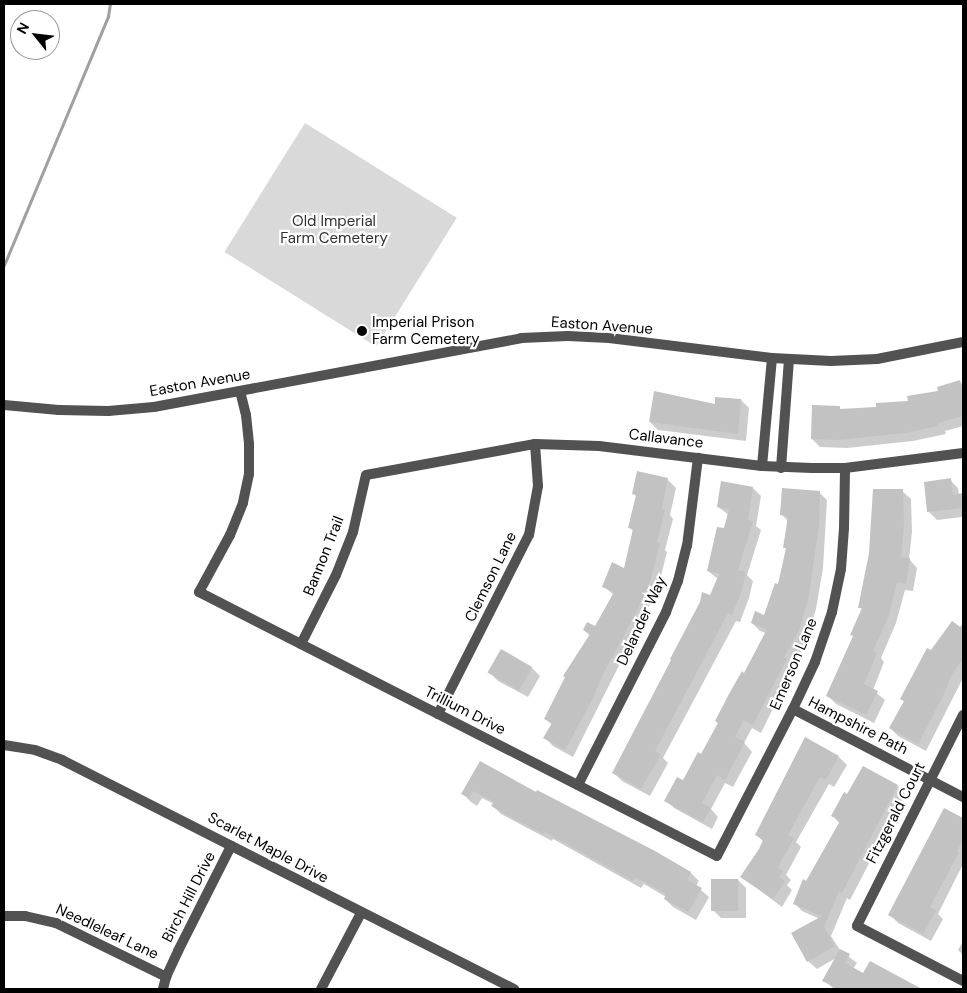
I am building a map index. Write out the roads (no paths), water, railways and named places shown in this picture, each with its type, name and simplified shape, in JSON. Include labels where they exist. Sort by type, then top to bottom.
[{"type":"street","name":"Easton Avenue","points":[[4,405],[58,410],[108,411],[154,407],[521,338],[568,336],[609,338],[790,360],[878,359],[963,342]]},
{"type":"street","points":[[762,466],[772,358]]},
{"type":"street","points":[[781,468],[790,360]]},
{"type":"street","name":"Trillium Drive","points":[[240,391],[247,425],[249,474],[243,503],[230,535],[199,592],[717,856]]},
{"type":"street","name":"Callavance","points":[[366,475],[535,444],[599,446],[781,468],[845,468],[963,452]]},
{"type":"street","name":"Clemson Lane","points":[[438,714],[529,535],[538,486],[535,444]]},
{"type":"street","name":"Delander Way","points":[[578,785],[666,612],[678,581],[687,546],[698,458]]},
{"type":"street","name":"Emerson Lane","points":[[717,856],[793,709],[815,662],[832,612],[841,569],[845,468]]},
{"type":"street","name":"Bannon Trail","points":[[301,644],[336,575],[353,532],[366,475]]},
{"type":"street","name":"Hampshire Path","points":[[793,709],[963,797]]},
{"type":"street","name":"Fitzgerald Court","points":[[963,714],[856,926],[963,981]]},
{"type":"street","name":"Scarlet Maple Drive","points":[[4,745],[35,750],[62,760],[514,989]]},
{"type":"street","name":"Birch Hill Drive","points":[[163,989],[166,977],[231,846]]},
{"type":"street","points":[[321,989],[361,913]]},
{"type":"street","name":"Needleleaf Lane","points":[[4,916],[25,916],[56,923],[166,977]]},
{"type":"waterway","points":[[4,265],[108,16],[110,4]]},
{"type":"place","name":"Imperial Prison Farm Cemetery","points":[[362,331]]},
{"type":"park label","name":"Old Imperial Farm Cemetery","points":[[334,230]]}]
